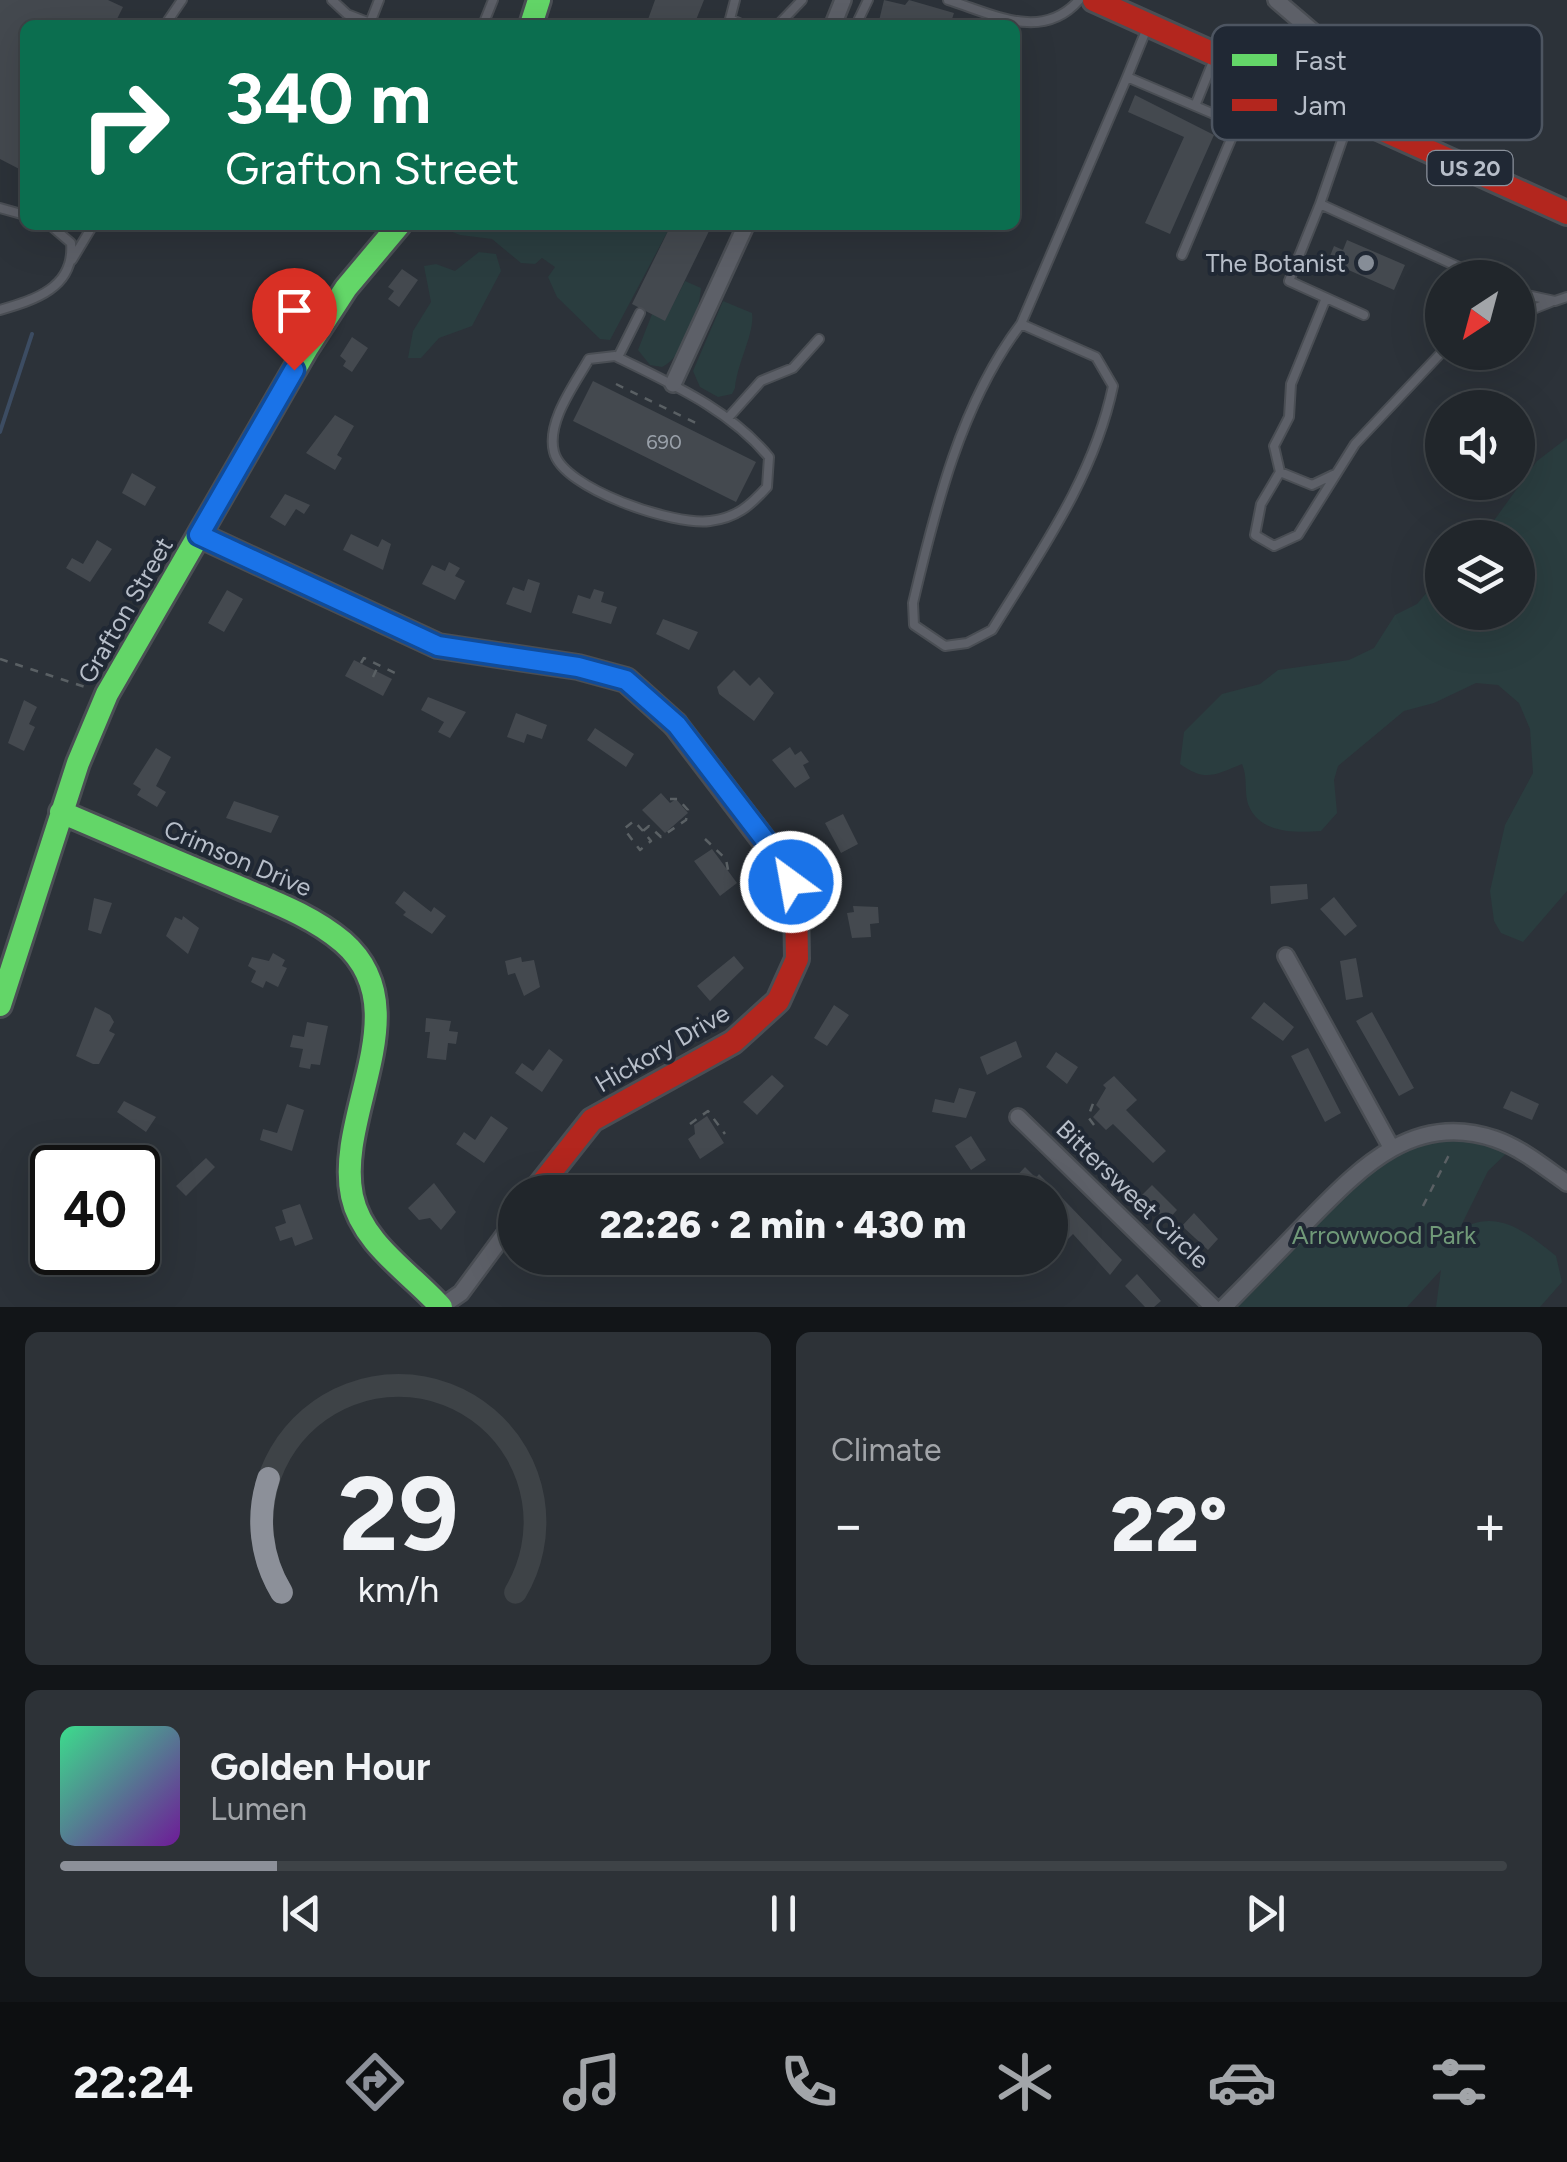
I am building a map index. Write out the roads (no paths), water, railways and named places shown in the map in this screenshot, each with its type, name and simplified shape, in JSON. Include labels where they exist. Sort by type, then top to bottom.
[{"type":"street","name":"US 20","points":[[1094,0],[1212,53]]},
{"type":"street","points":[[1276,0],[1306,25]]},
{"type":"street","name":"US 20","points":[[1405,140],[1567,212]]},
{"type":"street","name":"Grafton Street","points":[[0,1005],[62,812],[107,694],[334,306],[395,230]]},
{"type":"street","points":[[673,384],[744,230]]},
{"type":"street","name":"Hickory Drive","points":[[199,535],[438,646],[578,667],[626,680],[677,725],[784,867],[796,897],[800,929],[792,974],[778,1000],[734,1042],[592,1120],[548,1175]]},
{"type":"street","name":"Crimson Drive","points":[[62,812],[300,914],[329,931],[352,954],[368,983],[377,1030],[350,1146],[352,1196],[363,1224],[380,1249],[441,1307]]},
{"type":"street","points":[[1286,956],[1390,1146]]},
{"type":"street","name":"Bittersweet Circle","points":[[1018,1117],[1213,1307]]},
{"type":"street","points":[[1224,1307],[1355,1173],[1390,1146],[1438,1132],[1476,1134],[1513,1147],[1567,1183]]},
{"type":"street","points":[[441,1307],[461,1293],[498,1243]]},
{"type":"lane","points":[[166,0],[176,8]]},
{"type":"lane","points":[[168,20],[182,0]]},
{"type":"lane","points":[[332,0],[347,14],[362,20]]},
{"type":"lane","points":[[783,20],[802,0]]},
{"type":"lane","points":[[948,0],[1013,20]]},
{"type":"lane","points":[[1020,22],[1033,26],[1060,18],[1079,0]]},
{"type":"lane","points":[[1020,324],[1096,357],[1110,373],[1113,386],[1109,404],[1090,463],[992,630],[967,644],[944,646],[914,625],[913,604],[951,463],[1001,350],[1020,324],[1148,24]]},
{"type":"lane","points":[[1195,106],[1212,65]]},
{"type":"lane","points":[[1127,78],[1212,114]]},
{"type":"lane","points":[[1182,255],[1231,140]]},
{"type":"lane","points":[[1343,140],[1289,282],[1364,316]]},
{"type":"lane","points":[[1320,204],[1443,260]]},
{"type":"lane","points":[[56,230],[71,242],[72,255],[62,276]]},
{"type":"lane","points":[[0,310],[43,297],[62,276],[90,230]]},
{"type":"lane","points":[[1535,296],[1555,300]]},
{"type":"lane","points":[[1535,309],[1567,296]]},
{"type":"lane","points":[[1326,298],[1292,384],[1289,417],[1274,446],[1280,472],[1261,504],[1256,536],[1274,546],[1298,535],[1322,501],[1333,475],[1374,421],[1425,369]]},
{"type":"lane","points":[[618,357],[640,313]]},
{"type":"lane","points":[[728,418],[761,381],[793,368],[819,340]]},
{"type":"lane","points":[[618,357],[673,384],[744,428],[768,456],[768,487],[744,512],[707,522],[602,495],[562,469],[553,449],[557,422],[589,359],[618,357]]},
{"type":"lane","points":[[1280,472],[1312,485],[1333,475]]},
{"type":"waterway","points":[[0,432],[32,334]]},
{"type":"place","name":"The Botanist","points":[[1366,263]]},
{"type":"park label","name":"Arrowwood Park","points":[[1384,1235]]}]
